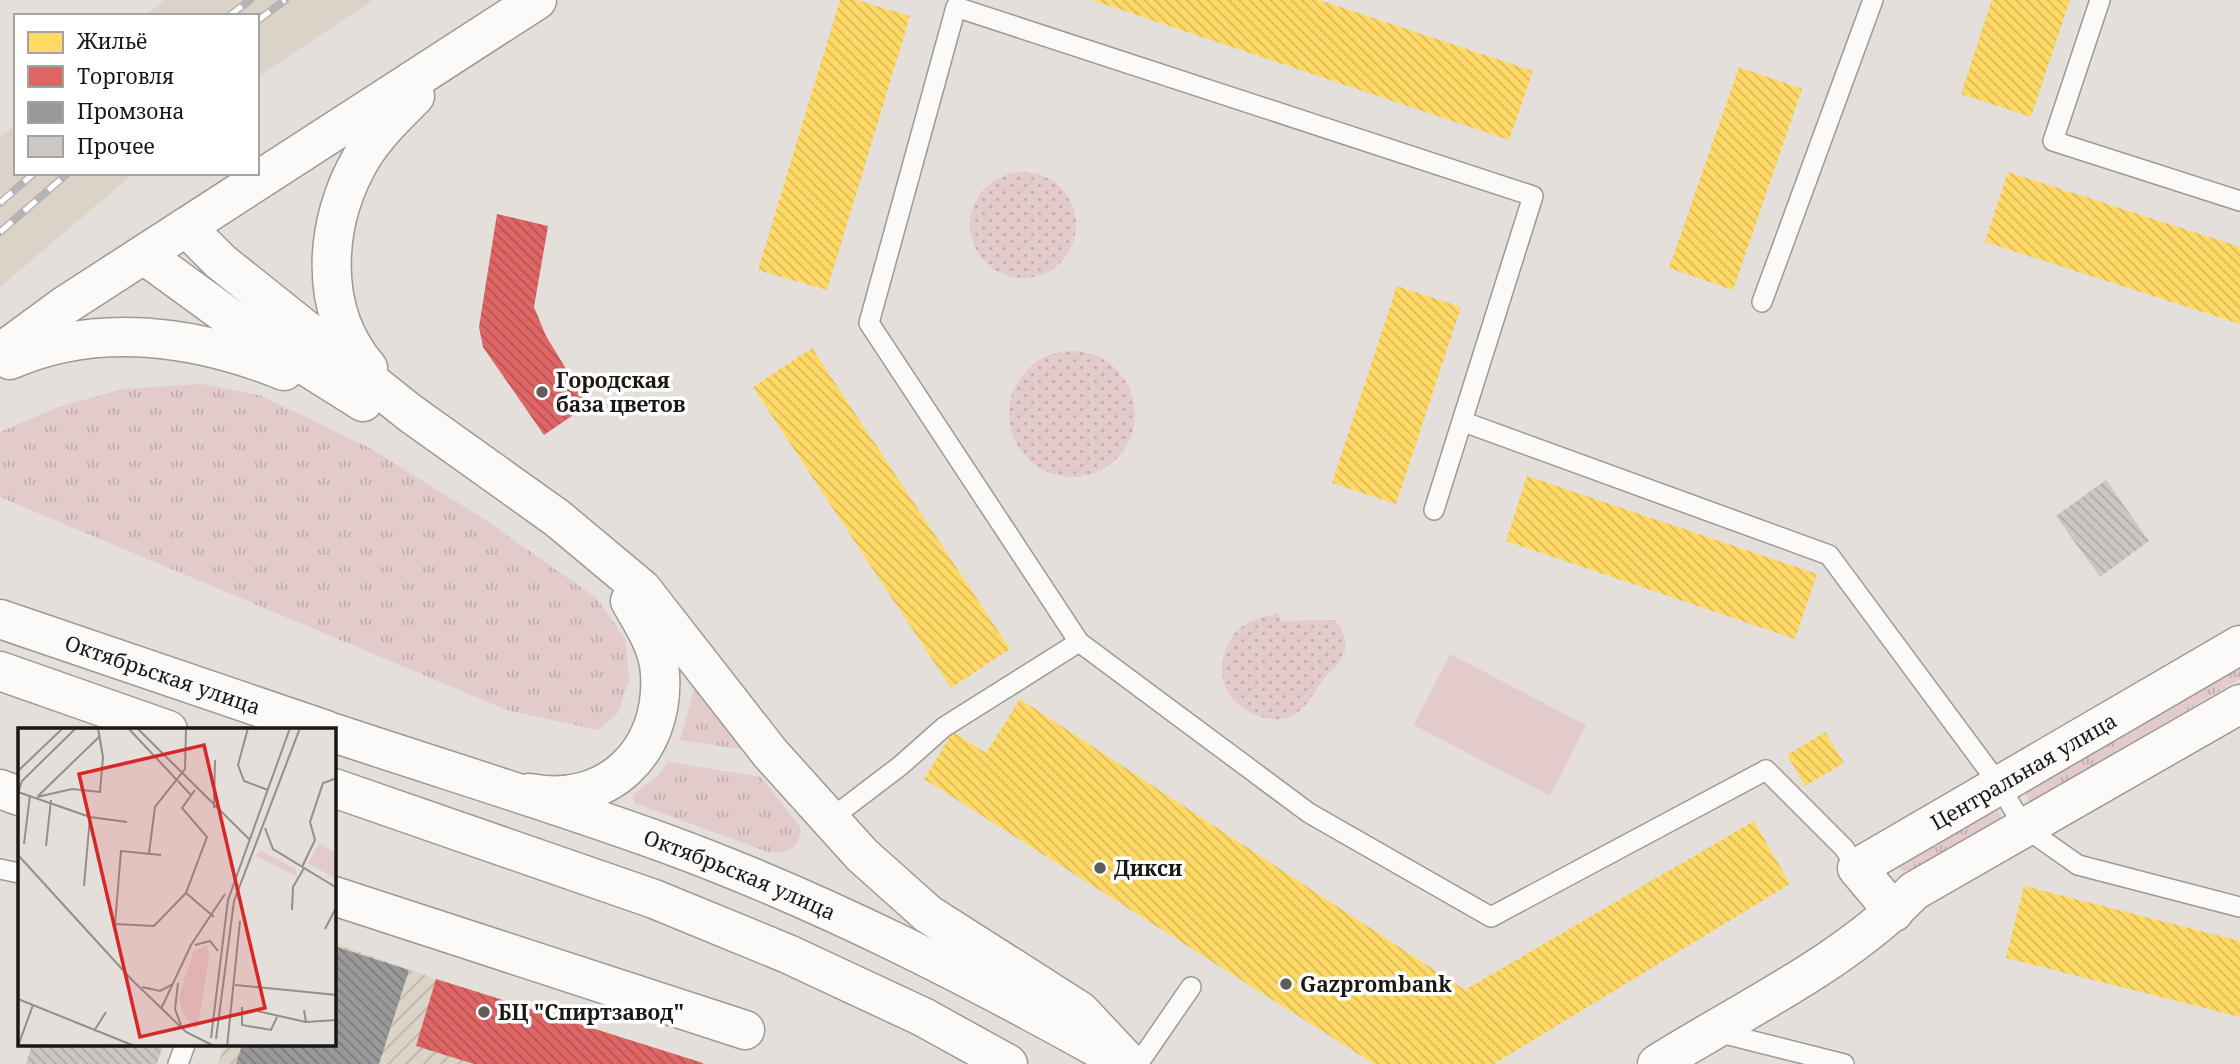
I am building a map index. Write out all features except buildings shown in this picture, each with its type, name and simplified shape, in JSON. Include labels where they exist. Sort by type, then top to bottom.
[{"type":"main road","points":[[0,353],[64,306],[537,0]]},
{"type":"main road","points":[[403,419],[342,330],[333,289],[331,246],[344,194],[363,156],[389,121],[471,41]]},
{"type":"main road","points":[[186,227],[221,262],[403,419],[552,533],[630,601],[652,639],[660,673],[658,719],[644,748],[616,777],[592,791],[567,797],[533,794],[480,782]]},
{"type":"main road","points":[[144,255],[236,322],[403,419],[557,518],[642,589],[770,752],[878,871],[928,914],[1080,1011],[1128,1064]]},
{"type":"main road","points":[[0,364],[52,345],[86,338],[159,337],[245,355],[403,419]]},
{"type":"main road","name":"Октябрьская улица","points":[[0,619],[320,728]]},
{"type":"main road","name":"Центральная улица","points":[[1857,868],[1998,783],[2240,645]]},
{"type":"main road","points":[[0,671],[162,728]]},
{"type":"main road","points":[[1657,1064],[1837,955],[1894,912],[1914,891],[2240,704]]},
{"type":"main road","name":"Октябрьская улица","points":[[336,734],[667,844],[803,901],[940,965],[1128,1064]]},
{"type":"main road","points":[[0,789],[18,796]]},
{"type":"main road","points":[[336,789],[654,898],[788,954],[910,1011],[1008,1064]]},
{"type":"main road","points":[[1857,868],[1894,912]]},
{"type":"main road","points":[[336,897],[745,1030]]},
{"type":"lane","points":[[2099,0],[2053,141],[2240,201]]},
{"type":"lane","points":[[1762,302],[1864,2]]},
{"type":"lane","points":[[1434,510],[1464,422],[1533,196],[956,7],[869,323],[1079,642],[1309,813],[1491,917],[1766,770],[1844,848],[1857,868]]},
{"type":"lane","points":[[1464,422],[1829,555],[1998,783],[2024,827],[2078,865],[2240,906]]},
{"type":"lane","points":[[829,820],[900,766],[944,727],[1079,642]]},
{"type":"lane","points":[[0,869],[18,873]]},
{"type":"lane","points":[[1138,1064],[1191,987]]},
{"type":"lane","points":[[1711,1031],[1844,1064]]},
{"type":"lane","points":[[178,1064],[185,1046]]},
{"type":"shaded area","points":[[164,0],[374,0],[259,76],[259,14],[147,14]]},
{"type":"shaded area","points":[[14,126],[14,175],[132,175],[0,287],[0,138]]},
{"type":"shaded area","points":[[336,944],[436,979],[704,1064],[218,1064],[224,1046],[336,1046]]},
{"type":"green space","points":[[1023,172],[1043,176],[1060,188],[1072,205],[1076,225],[1072,245],[1060,262],[1043,274],[1023,278],[1003,274],[986,262],[974,245],[970,225],[974,205],[986,188],[1003,176]]},
{"type":"green space","points":[[1072,351],[1096,356],[1117,369],[1130,390],[1135,414],[1130,438],[1117,459],[1096,472],[1072,477],[1048,472],[1027,459],[1014,438],[1009,414],[1014,390],[1027,369],[1048,356]]},
{"type":"green space","points":[[201,384],[259,395],[368,447],[484,519],[596,598],[626,640],[629,680],[618,713],[598,730],[507,710],[0,497],[0,432],[56,408],[122,389]]},
{"type":"green space","points":[[1278,613],[1281,621],[1335,620],[1343,633],[1346,646],[1338,664],[1303,707],[1290,717],[1272,719],[1254,714],[1237,703],[1226,689],[1222,673],[1224,654],[1237,631],[1251,622]]},
{"type":"green space","points":[[1450,654],[1586,725],[1550,796],[1414,725]]},
{"type":"green space","points":[[2240,660],[2240,679],[2030,802],[2021,784]]},
{"type":"green space","points":[[696,684],[746,750],[680,740]]},
{"type":"green space","points":[[668,762],[761,777],[800,827],[795,845],[787,851],[768,852],[634,803],[633,795],[659,775]]},
{"type":"green space","points":[[1992,799],[2002,818],[1913,871],[1904,871],[1898,866]]},
{"type":"railway","points":[[232,14],[250,0]]},
{"type":"railway","points":[[259,20],[285,0]]},
{"type":"railway","points":[[0,203],[32,175]]},
{"type":"railway","points":[[0,232],[66,175]]},
{"type":"place","name":"Городская база цветов","points":[[542,392]]},
{"type":"place","name":"Дикси","points":[[1100,868]]},
{"type":"place","name":"Gazprombank","points":[[1286,984]]},
{"type":"place","name":"БЦ \"Спиртзавод\"","points":[[484,1012]]}]
